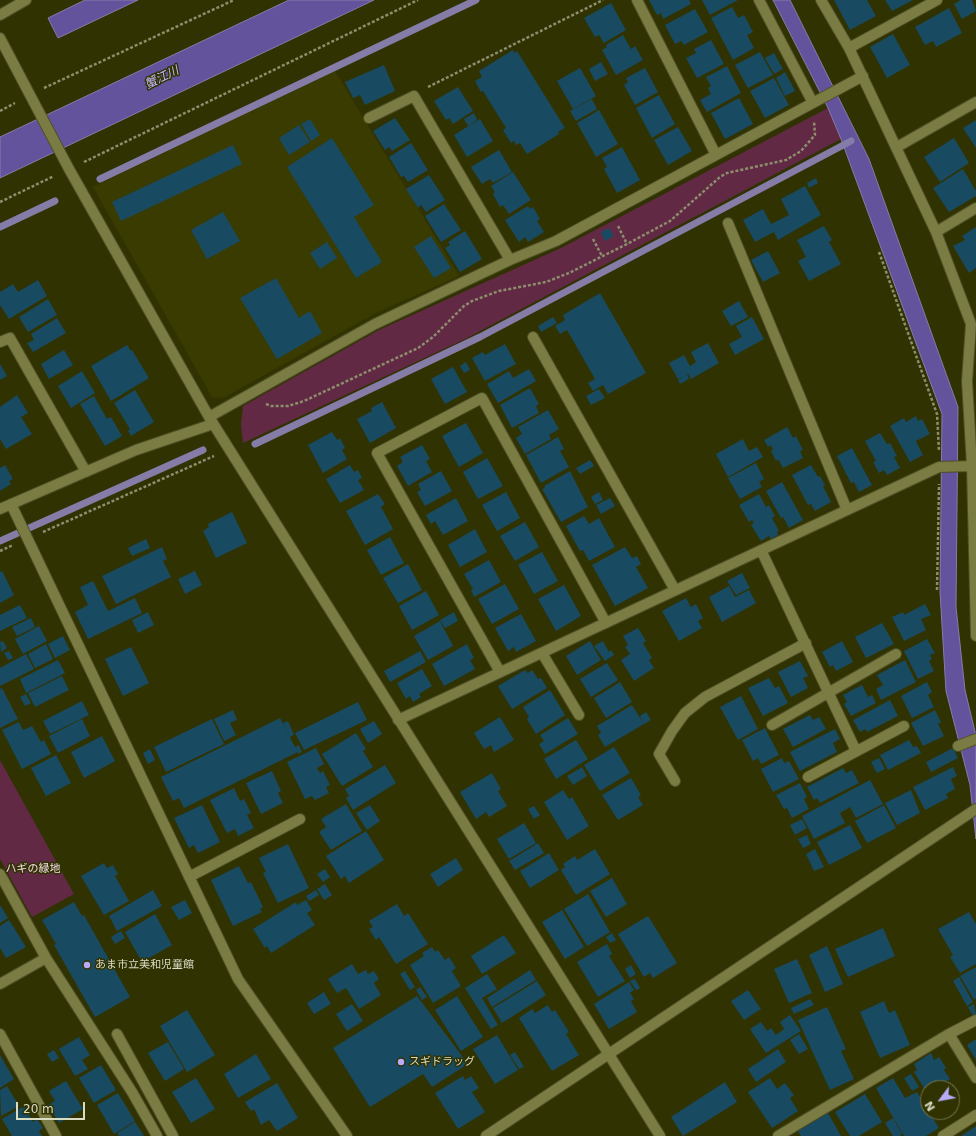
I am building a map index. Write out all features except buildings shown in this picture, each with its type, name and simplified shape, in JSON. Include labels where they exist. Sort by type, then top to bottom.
[{"type":"street","points":[[0,15],[26,0]]},
{"type":"street","points":[[637,0],[716,155]]},
{"type":"street","points":[[759,0],[814,103]]},
{"type":"street","points":[[821,0],[849,48],[897,147],[936,232],[974,322],[967,381],[967,466],[976,636]]},
{"type":"street","points":[[849,48],[937,0]]},
{"type":"street","points":[[1,43],[69,169],[211,420],[660,1136]]},
{"type":"street","points":[[0,509],[136,450],[211,420],[253,392],[375,324],[510,260],[556,241],[863,76]]},
{"type":"street","points":[[369,118],[414,96],[510,260]]},
{"type":"street","points":[[897,147],[976,102]]},
{"type":"street","points":[[936,232],[976,208]]},
{"type":"street","points":[[728,223],[847,510]]},
{"type":"street","points":[[533,336],[675,590]]},
{"type":"street","points":[[0,342],[10,338],[86,472]]},
{"type":"street","points":[[500,672],[378,453],[482,398],[606,623]]},
{"type":"street","points":[[398,720],[939,467],[967,466]]},
{"type":"street","points":[[11,504],[238,979],[347,1136]]},
{"type":"street","points":[[761,550],[856,751]]},
{"type":"street","points":[[675,781],[659,754],[672,731],[685,713],[705,696],[806,643]]},
{"type":"street","points":[[542,653],[579,715]]},
{"type":"street","points":[[772,725],[896,654]]},
{"type":"street","points":[[808,777],[904,726]]},
{"type":"street","points":[[958,746],[976,739]]},
{"type":"street","points":[[486,1136],[976,809]]},
{"type":"street","points":[[189,877],[300,819]]},
{"type":"street","points":[[0,874],[46,958],[132,1092],[157,1136]]},
{"type":"street","points":[[0,984],[46,958]]},
{"type":"street","points":[[778,1136],[949,1034],[976,1020]]},
{"type":"street","points":[[0,1034],[56,1136]]},
{"type":"street","points":[[117,1034],[173,1136]]},
{"type":"street","points":[[949,1034],[976,1078]]},
{"type":"street","points":[[943,1136],[976,1115]]},
{"type":"path","points":[[0,110],[29,95],[234,0]]},
{"type":"path","points":[[0,202],[418,0]]},
{"type":"path","points":[[414,96],[420,91],[603,0]]},
{"type":"path","points":[[253,392],[263,403],[271,406],[288,406],[304,401],[418,348],[433,337],[464,306],[472,301],[499,291],[546,282],[569,273],[640,237],[670,221],[710,184],[724,175],[786,160],[801,151],[815,135],[814,103]]},
{"type":"path","points":[[879,252],[937,414],[939,467],[937,590]]},
{"type":"path","points":[[0,551],[229,449]]},
{"type":"shaded area","points":[[335,71],[459,276],[374,314],[223,398],[212,397],[93,187]]},
{"type":"green space","points":[[828,108],[841,139],[465,339],[243,443],[241,424],[243,406],[379,330],[561,248]]},
{"type":"green space","name":"ハギの緑地","points":[[0,760],[74,894],[32,917],[0,859]]},
{"type":"water","points":[[85,0],[138,0],[58,38],[48,18]]},
{"type":"water","name":"蟹江川","points":[[289,0],[374,0],[0,178],[0,137]]},
{"type":"water","points":[[773,0],[790,0],[869,159],[958,407],[956,607],[965,690],[976,736],[976,839],[970,785],[946,691],[940,592],[942,414],[841,139],[828,108]]},
{"type":"waterway","points":[[100,179],[476,0]]},
{"type":"waterway","points":[[255,444],[480,337],[851,141]]},
{"type":"waterway","points":[[0,227],[55,201]]},
{"type":"waterway","points":[[0,541],[203,450]]},
{"type":"place","name":"あま市立美和児童館","points":[[87,965]]},
{"type":"place","name":"スギドラッグ","points":[[401,1062]]}]
